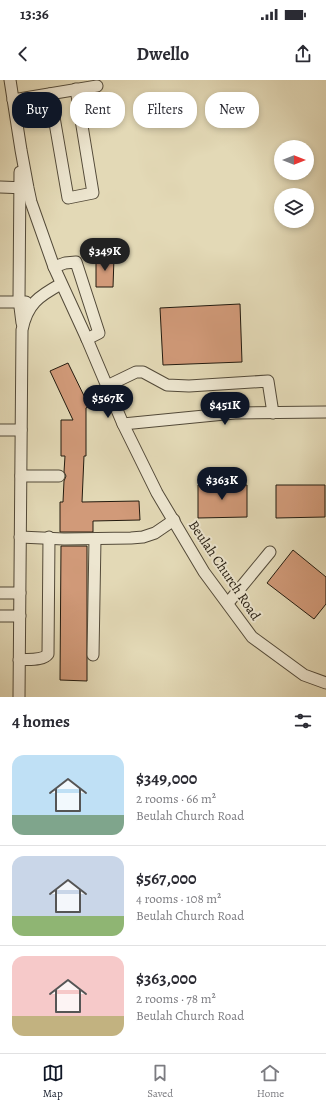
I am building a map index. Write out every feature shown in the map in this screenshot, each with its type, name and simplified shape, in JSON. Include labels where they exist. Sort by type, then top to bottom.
[{"type":"street","name":"Beulah Church Road","points":[[10,80],[12,93]]},
{"type":"street","points":[[60,92],[97,86]]},
{"type":"street","points":[[56,128],[68,198],[93,193],[76,89]]},
{"type":"street","name":"Beulah Church Road","points":[[17,128],[24,188],[32,202],[54,267],[87,339],[123,424],[157,493],[204,572],[252,637],[304,675],[325,681]]},
{"type":"street","points":[[0,187],[24,188],[20,302],[22,330],[19,697]]},
{"type":"street","points":[[54,267],[65,263],[76,262],[99,332],[87,339]]},
{"type":"street","points":[[22,330],[24,318],[35,302],[44,294],[62,284]]},
{"type":"street","points":[[0,302],[35,302]]},
{"type":"street","points":[[107,386],[136,372],[144,372],[167,385],[182,386],[268,381],[273,413]]},
{"type":"street","points":[[123,424],[235,413],[326,412]]},
{"type":"street","points":[[0,430],[21,430]]},
{"type":"street","points":[[20,476],[58,476]]},
{"type":"street","points":[[20,537],[95,539],[144,537],[155,533],[174,520]]},
{"type":"street","points":[[19,660],[43,658],[48,654],[50,537]]},
{"type":"street","points":[[93,656],[95,539]]},
{"type":"street","points":[[228,603],[270,552]]},
{"type":"street","points":[[0,593],[20,593]]},
{"type":"street","points":[[0,616],[20,616]]},
{"type":"building","points":[[96,258],[114,258],[113,287],[96,287]]},
{"type":"building","points":[[240,304],[242,362],[163,365],[160,308]]},
{"type":"building","points":[[68,363],[89,406],[86,408],[86,456],[84,456],[82,502],[139,501],[140,520],[93,521],[93,532],[60,532],[60,502],[63,502],[64,481],[66,476],[64,472],[65,456],[61,456],[61,420],[73,420],[50,371]]},
{"type":"building","points":[[198,485],[247,485],[247,517],[198,518]]},
{"type":"building","points":[[276,485],[325,485],[325,517],[276,518]]},
{"type":"building","points":[[61,546],[87,546],[87,681],[60,680]]},
{"type":"building","points":[[293,550],[326,577],[326,604],[314,619],[267,583]]}]
